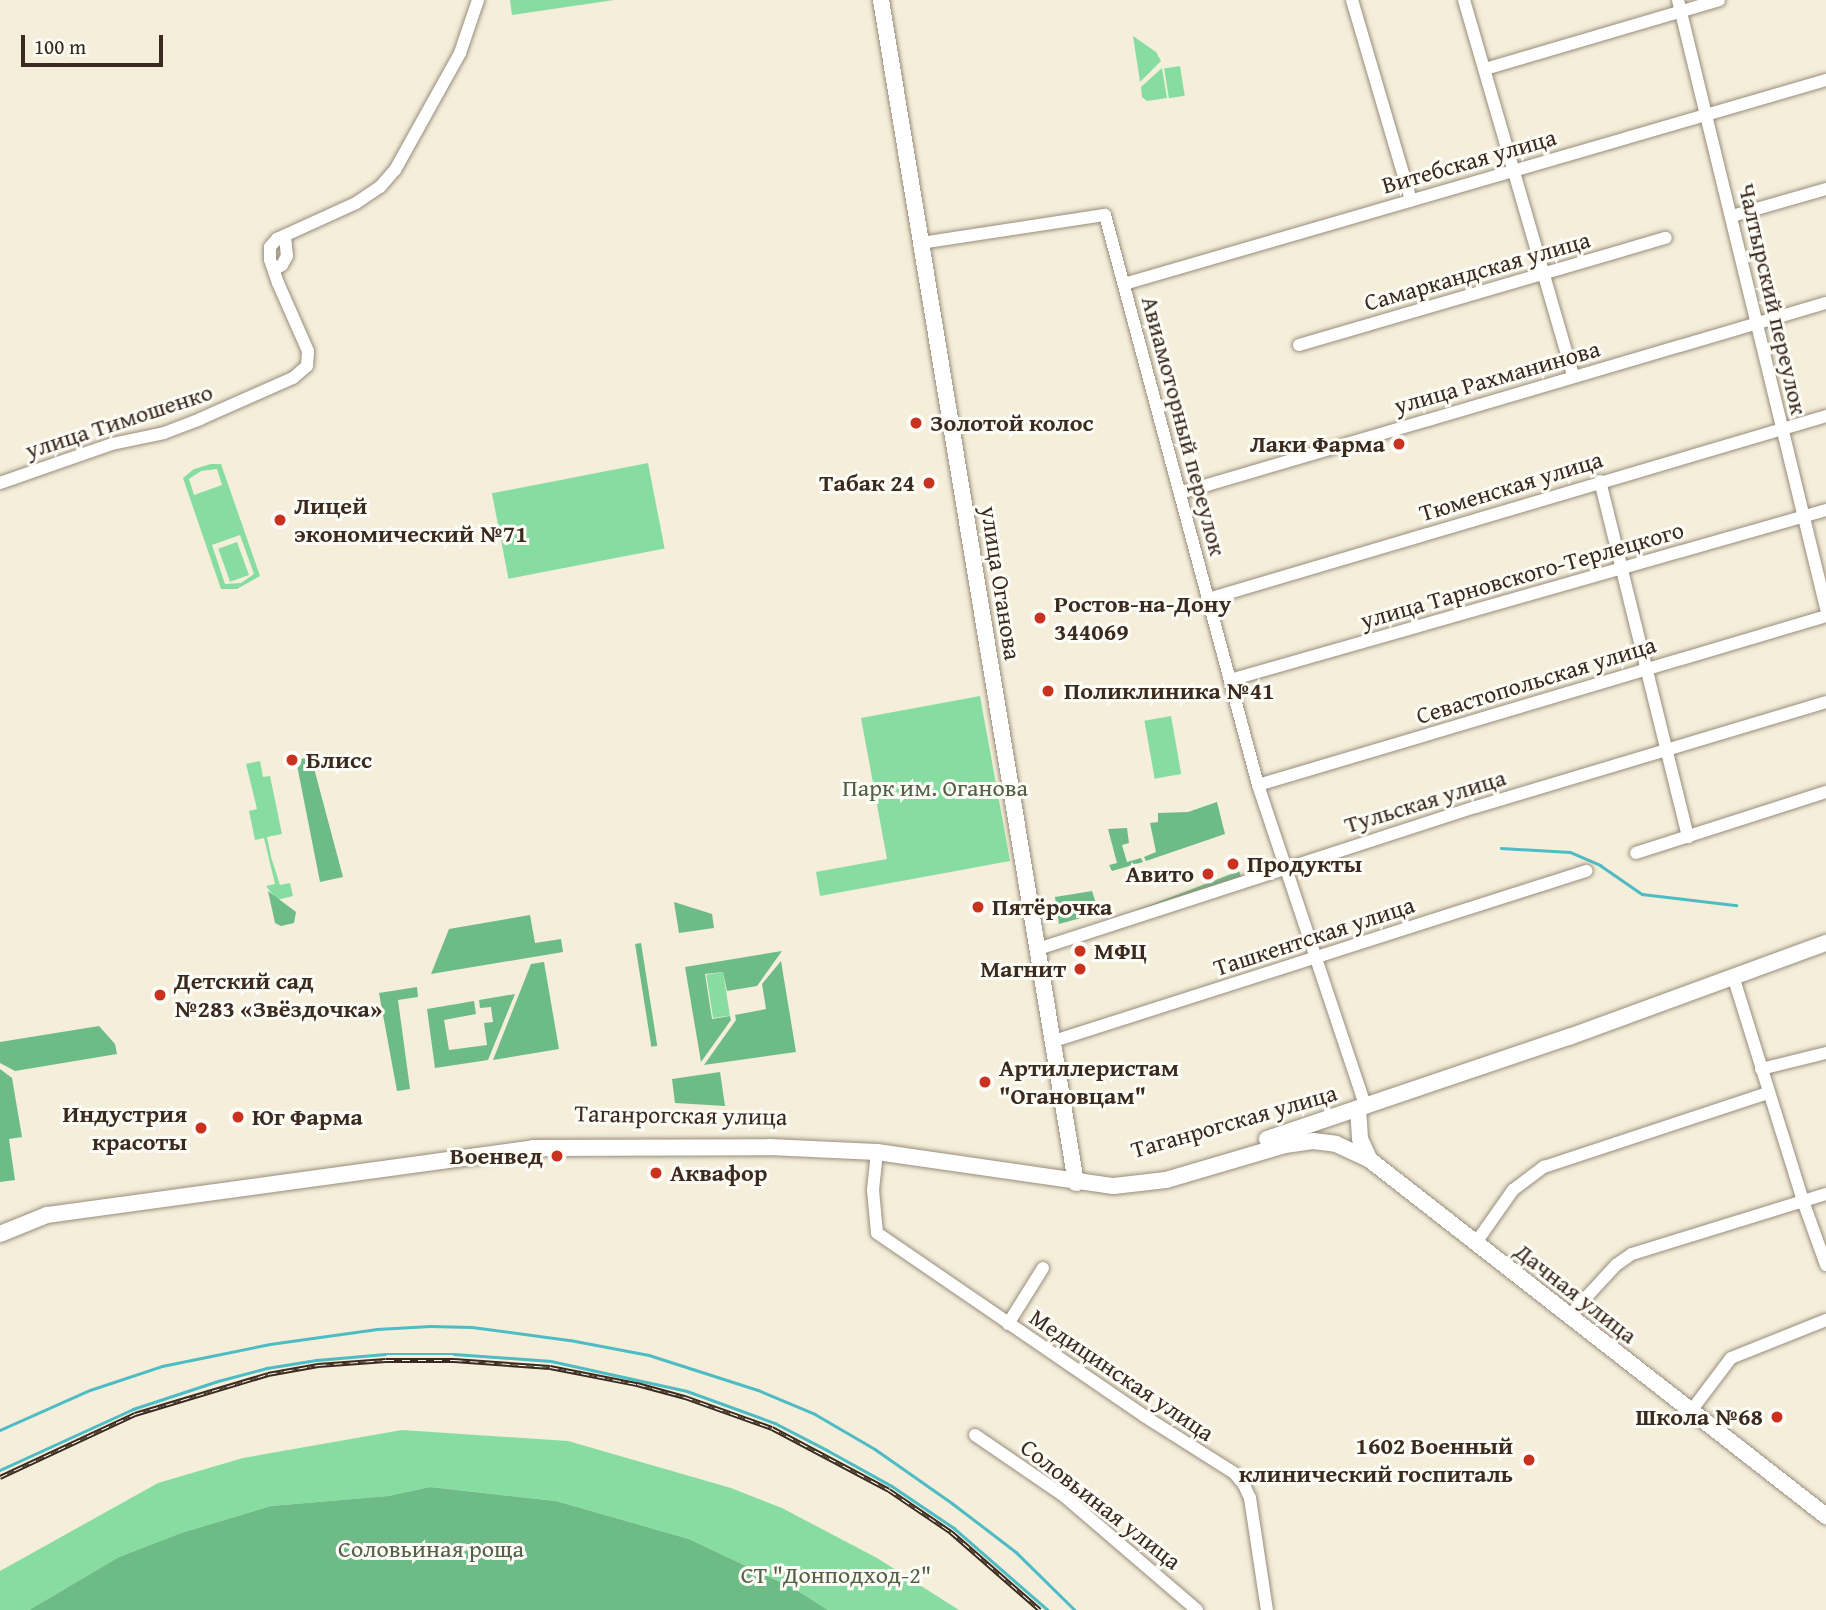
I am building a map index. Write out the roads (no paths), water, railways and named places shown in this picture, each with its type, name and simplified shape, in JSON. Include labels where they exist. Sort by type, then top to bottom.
[{"type":"main road","name":"улица Оганова","points":[[881,0],[1076,1178]]},
{"type":"main road","name":"Таганрогская улица","points":[[1076,1178],[1114,1177],[1164,1170],[1362,1108],[1569,1037],[1826,943]]},
{"type":"main road","name":"Таганрогская улица","points":[[1362,1108],[1360,1139],[1370,1160]]},
{"type":"main road","name":"Дачная улица","points":[[1285,1144],[1313,1141],[1336,1144],[1370,1160],[1826,1516]]},
{"type":"main road","name":"Таганрогская улица","points":[[0,1222],[45,1205],[407,1158],[558,1146],[877,1148],[1114,1186],[1166,1180],[1285,1144]]},
{"type":"main road","name":"Таганрогская улица","points":[[0,1234],[47,1215],[407,1158]]},
{"type":"street","name":"улица Тимошенко","points":[[0,483],[112,444],[164,433],[293,377],[307,366],[308,351],[274,270],[282,265],[287,256],[285,237],[356,203],[380,187],[396,170],[460,52],[478,0]]},
{"type":"street","points":[[1352,0],[1411,200]]},
{"type":"street","points":[[1464,0],[1573,376]]},
{"type":"street","points":[[1485,69],[1679,5],[1719,0]]},
{"type":"street","name":"Чалтырский переулок","points":[[1679,5],[1826,608]]},
{"type":"street","name":"Витебская улица","points":[[1124,284],[1826,80]]},
{"type":"street","points":[[1732,216],[1826,189]]},
{"type":"street","name":"Авиамоторный переулок","points":[[921,243],[1105,215],[1258,785],[1362,1108]]},
{"type":"street","name":"Самаркандская улица","points":[[1299,345],[1666,238]]},
{"type":"street","name":"улица Рахманинова","points":[[1180,493],[1826,303]]},
{"type":"street","name":"Тюменская улица","points":[[1208,599],[1826,416]]},
{"type":"street","points":[[1600,481],[1688,837]]},
{"type":"street","name":"улица Тарновского-Терлецкого","points":[[1230,680],[1826,510]]},
{"type":"street","name":"Севастопольская улица","points":[[1258,785],[1826,616]]},
{"type":"street","name":"Тульская улица","points":[[1038,949],[1284,867],[1826,702]]},
{"type":"street","points":[[1636,853],[1826,792]]},
{"type":"street","name":"Ташкентская улица","points":[[1054,1041],[1586,871]]},
{"type":"street","points":[[1733,976],[1768,1093],[1826,1265]]},
{"type":"street","points":[[1761,1069],[1826,1052]]},
{"type":"street","points":[[1475,1244],[1513,1190],[1544,1167],[1768,1093]]},
{"type":"street","name":"Медицинская улица","points":[[877,1148],[873,1190],[877,1233],[1008,1324],[1234,1473],[1250,1497],[1267,1610]]},
{"type":"street","points":[[1569,1316],[1616,1265],[1632,1254],[1826,1194]]},
{"type":"street","name":"Медицинская улица","points":[[1008,1324],[1044,1268]]},
{"type":"street","points":[[1691,1411],[1731,1358],[1826,1320]]},
{"type":"street","name":"Соловьиная улица","points":[[975,1435],[1065,1496],[1197,1610]]},
{"type":"waterway","points":[[1501,848],[1570,852],[1600,865],[1642,894],[1736,905]]},
{"type":"waterway","points":[[0,1430],[90,1390],[162,1366],[270,1344],[377,1329],[430,1326],[472,1327],[570,1340],[649,1355],[758,1390],[815,1414],[875,1449],[952,1503],[1016,1552],[1075,1610]]},
{"type":"waterway","points":[[0,1470],[133,1409],[267,1368],[385,1354],[454,1354],[551,1361],[687,1391],[775,1423],[892,1486],[954,1528],[1048,1610]]},
{"type":"railway","points":[[0,1477],[135,1414],[268,1374],[318,1365],[386,1360],[454,1360],[550,1367],[637,1384],[685,1397],[772,1428],[889,1490],[951,1532],[1040,1610]]},
{"type":"place","name":"Золотой колос","points":[[916,423]]},
{"type":"place","name":"Лаки Фарма","points":[[1399,444]]},
{"type":"place","name":"Табак 24","points":[[929,483]]},
{"type":"place","name":"Лицей экономический №71","points":[[280,520]]},
{"type":"place","name":"Ростов-на-Дону 344069","points":[[1040,618]]},
{"type":"place","name":"Поликлиника №41","points":[[1048,691]]},
{"type":"place","name":"Блисс","points":[[292,760]]},
{"type":"place","name":"Продукты","points":[[1233,864]]},
{"type":"place","name":"Авито","points":[[1208,874]]},
{"type":"place","name":"Пятёрочка","points":[[978,907]]},
{"type":"place","name":"МФЦ","points":[[1080,951]]},
{"type":"place","name":"Магнит","points":[[1080,969]]},
{"type":"place","name":"Детский сад №283 «Звёздочка»","points":[[160,995]]},
{"type":"place","name":"Артиллеристам \"Огановцам\"","points":[[985,1082]]},
{"type":"place","name":"Юг Фарма","points":[[238,1117]]},
{"type":"place","name":"Индустрия красоты","points":[[201,1128]]},
{"type":"place","name":"Военвед","points":[[557,1156]]},
{"type":"place","name":"Аквафор","points":[[656,1173]]},
{"type":"place","name":"Школа №68","points":[[1777,1417]]},
{"type":"place","name":"1602 Военный клинический госпиталь","points":[[1529,1460]]},
{"type":"park label","name":"Парк им. Оганова","points":[[935,788]]},
{"type":"park label","name":"Соловьиная роща","points":[[431,1549]]},
{"type":"park label","name":"СТ \"Донподход-2\"","points":[[836,1575]]}]
